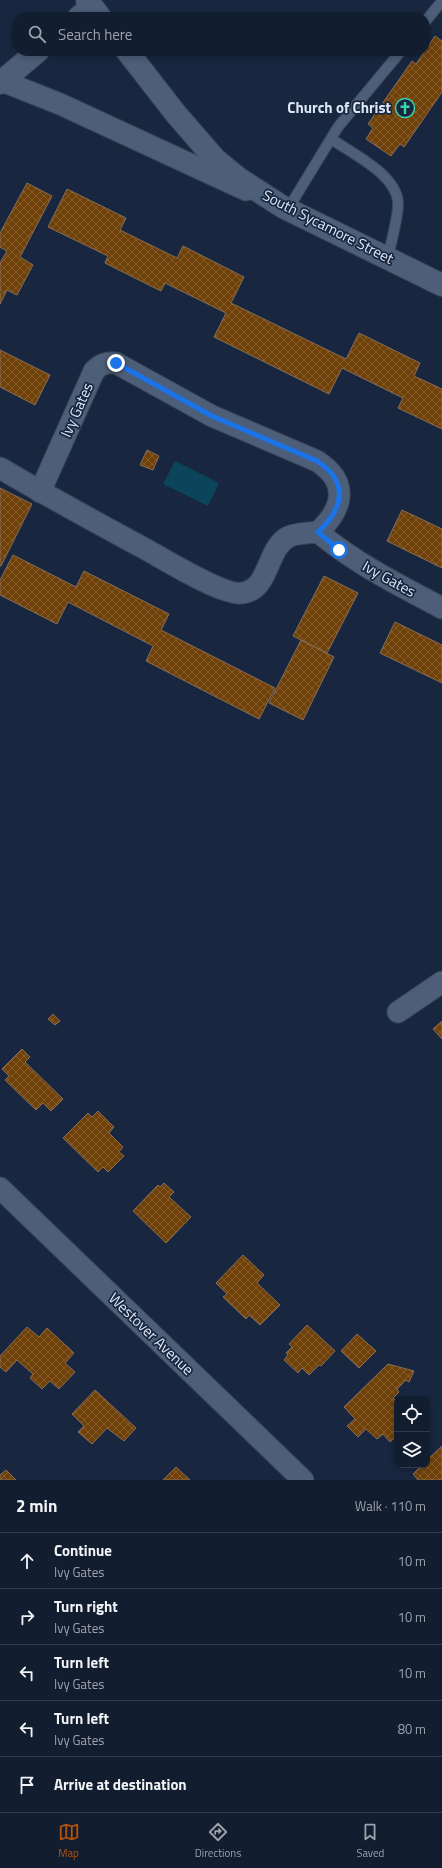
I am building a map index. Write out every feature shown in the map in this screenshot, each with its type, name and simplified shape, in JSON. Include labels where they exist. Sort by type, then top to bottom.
[{"type":"main road","points":[[1,82],[32,56]]},
{"type":"main road","name":"South Sycamore Street","points":[[130,56],[176,114],[215,159],[238,178],[286,208],[442,285]]},
{"type":"street","points":[[1,82],[60,104],[286,208]]},
{"type":"street","name":"Ivy Gates","points":[[40,492],[94,371],[101,364],[108,362],[116,363],[212,416],[317,461],[329,469],[336,480],[339,494],[337,508],[330,521],[318,532],[339,550],[368,568],[442,608]]},
{"type":"street","points":[[0,468],[40,492],[190,573],[230,592],[246,592],[259,584],[277,546],[289,536],[318,532]]},
{"type":"street","points":[[398,1012],[442,982]]},
{"type":"street","name":"Westover Avenue","points":[[0,1188],[304,1480]]},
{"type":"lane","points":[[430,16],[442,1]]},
{"type":"lane","points":[[286,208],[338,127],[397,56]]},
{"type":"lane","points":[[331,138],[383,175],[393,187],[398,203],[388,258]]},
{"type":"water","points":[[175,461],[219,483],[208,506],[163,484]]},
{"type":"building","name":"Church of Christ","points":[[435,36],[442,41],[442,92],[404,147],[400,144],[391,156],[366,139],[373,128],[368,124],[412,61],[416,64],[421,56],[430,56],[430,43]]},
{"type":"building","points":[[27,183],[52,196],[20,257],[33,265],[17,295],[7,290],[0,304],[0,263],[7,251],[0,247],[0,233]]},
{"type":"building","points":[[67,189],[126,218],[120,230],[177,258],[183,246],[244,277],[231,303],[346,359],[359,333],[420,363],[414,376],[442,389],[442,429],[398,408],[403,398],[342,368],[329,394],[214,337],[226,313],[165,283],[161,291],[105,263],[108,256],[48,227]]},
{"type":"building","points":[[0,350],[50,375],[35,405],[0,387]]},
{"type":"building","points":[[147,450],[159,456],[153,470],[140,465]]},
{"type":"building","points":[[0,488],[32,504],[1,566],[0,566]]},
{"type":"building","points":[[402,510],[442,529],[442,568],[387,541]]},
{"type":"building","points":[[13,555],[76,587],[84,571],[169,614],[161,630],[275,688],[259,719],[146,661],[153,646],[68,602],[57,624],[0,595],[0,580]]},
{"type":"building","points":[[324,576],[358,593],[327,653],[293,636]]},
{"type":"building","points":[[395,622],[442,645],[442,683],[380,653]]},
{"type":"building","points":[[301,640],[334,657],[303,720],[269,703]]},
{"type":"building","points":[[53,1014],[60,1021],[55,1025],[48,1019]]},
{"type":"building","points":[[442,1021],[442,1039],[433,1029]]},
{"type":"building","points":[[22,1049],[30,1057],[25,1062],[63,1099],[51,1111],[43,1103],[36,1110],[5,1080],[9,1076],[2,1069]]},
{"type":"building","points":[[98,1111],[114,1127],[109,1133],[123,1147],[119,1152],[124,1156],[108,1172],[103,1167],[98,1172],[63,1138],[88,1113],[92,1117]]},
{"type":"building","points":[[164,1183],[174,1192],[169,1197],[191,1217],[166,1243],[133,1211],[158,1185],[160,1187]]},
{"type":"building","points":[[243,1255],[264,1275],[257,1283],[280,1305],[260,1325],[249,1315],[246,1319],[223,1297],[227,1294],[216,1283]]},
{"type":"building","points":[[307,1325],[335,1351],[321,1366],[319,1365],[309,1375],[302,1368],[298,1373],[284,1360],[288,1355],[286,1353],[292,1347],[289,1344]]},
{"type":"building","points":[[27,1327],[39,1337],[47,1328],[74,1353],[65,1363],[75,1372],[59,1389],[50,1381],[42,1389],[30,1378],[33,1374],[17,1360],[6,1372],[0,1367],[0,1356]]},
{"type":"building","points":[[357,1334],[376,1351],[359,1368],[341,1351]]},
{"type":"building","points":[[388,1364],[414,1371],[409,1382],[406,1380],[397,1389],[399,1392],[393,1398],[394,1438],[390,1442],[383,1434],[377,1439],[366,1429],[358,1437],[347,1426],[355,1419],[344,1407]]},
{"type":"building","points":[[95,1390],[136,1428],[124,1441],[107,1428],[92,1444],[78,1432],[84,1426],[72,1414]]},
{"type":"building","points":[[442,1446],[442,1480],[418,1480],[413,1474],[419,1468],[430,1468],[430,1457]]},
{"type":"building","points":[[176,1467],[190,1480],[163,1480]]},
{"type":"building","points":[[6,1470],[16,1480],[0,1480],[0,1475]]},
{"type":"place","name":"Church of Christ","points":[[405,108]]},
{"type":"route","points":[[116,363],[212,416],[317,461],[329,469],[336,480],[339,494],[337,508],[330,521],[318,532],[339,550]]}]
